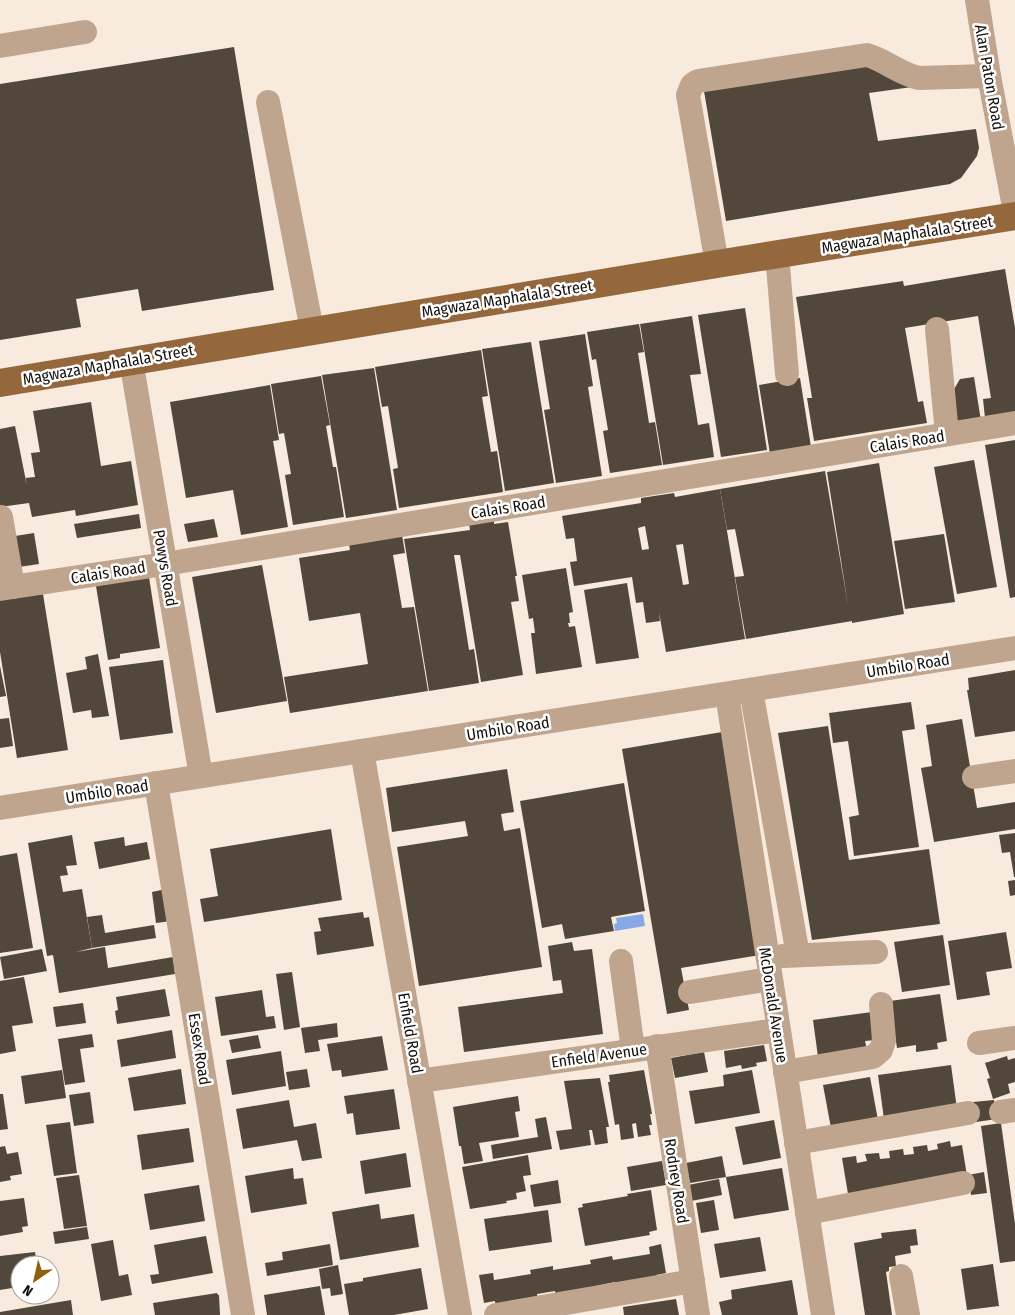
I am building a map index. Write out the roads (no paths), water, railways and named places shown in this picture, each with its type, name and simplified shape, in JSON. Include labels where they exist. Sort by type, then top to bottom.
[{"type":"main road","name":"Magwaza Maphalala Street","points":[[0,382],[1015,216]]},
{"type":"street","name":"Alan Paton Road","points":[[977,0],[989,76],[1015,212]]},
{"type":"street","points":[[0,46],[85,32]]},
{"type":"street","points":[[717,264],[688,95],[692,85],[698,81],[867,55],[919,78],[989,76]]},
{"type":"street","points":[[268,102],[312,330]]},
{"type":"street","points":[[777,254],[787,374]]},
{"type":"street","points":[[937,329],[947,434]]},
{"type":"street","name":"Powys Road","points":[[131,360],[201,776]]},
{"type":"street","name":"Calais Road","points":[[6,588],[165,564],[1015,423]]},
{"type":"street","points":[[1,517],[6,588]]},
{"type":"street","name":"Umbilo Road","points":[[0,808],[1015,648]]},
{"type":"street","points":[[751,690],[798,955]]},
{"type":"street","name":"McDonald Avenue","points":[[727,694],[823,1315]]},
{"type":"street","name":"Enfield Road","points":[[362,751],[460,1315]]},
{"type":"street","points":[[974,777],[1015,771]]},
{"type":"street","name":"Essex Road","points":[[156,783],[243,1315]]},
{"type":"street","points":[[767,956],[876,952]]},
{"type":"street","points":[[621,960],[634,1050]]},
{"type":"street","points":[[690,992],[770,979]]},
{"type":"street","points":[[785,1072],[873,1057],[881,1050],[884,1040],[880,1004]]},
{"type":"street","name":"Enfield Avenue","points":[[419,1082],[657,1046],[778,1030]]},
{"type":"street","points":[[979,1043],[1015,1038]]},
{"type":"street","name":"Rodney Road","points":[[657,1046],[698,1315]]},
{"type":"street","points":[[796,1143],[968,1113]]},
{"type":"street","points":[[807,1213],[963,1183]]},
{"type":"street","points":[[901,1276],[908,1315]]},
{"type":"street","points":[[496,1315],[693,1281]]},
{"type":"water","points":[[643,914],[645,926],[615,931],[614,924],[617,923],[616,918]]}]
